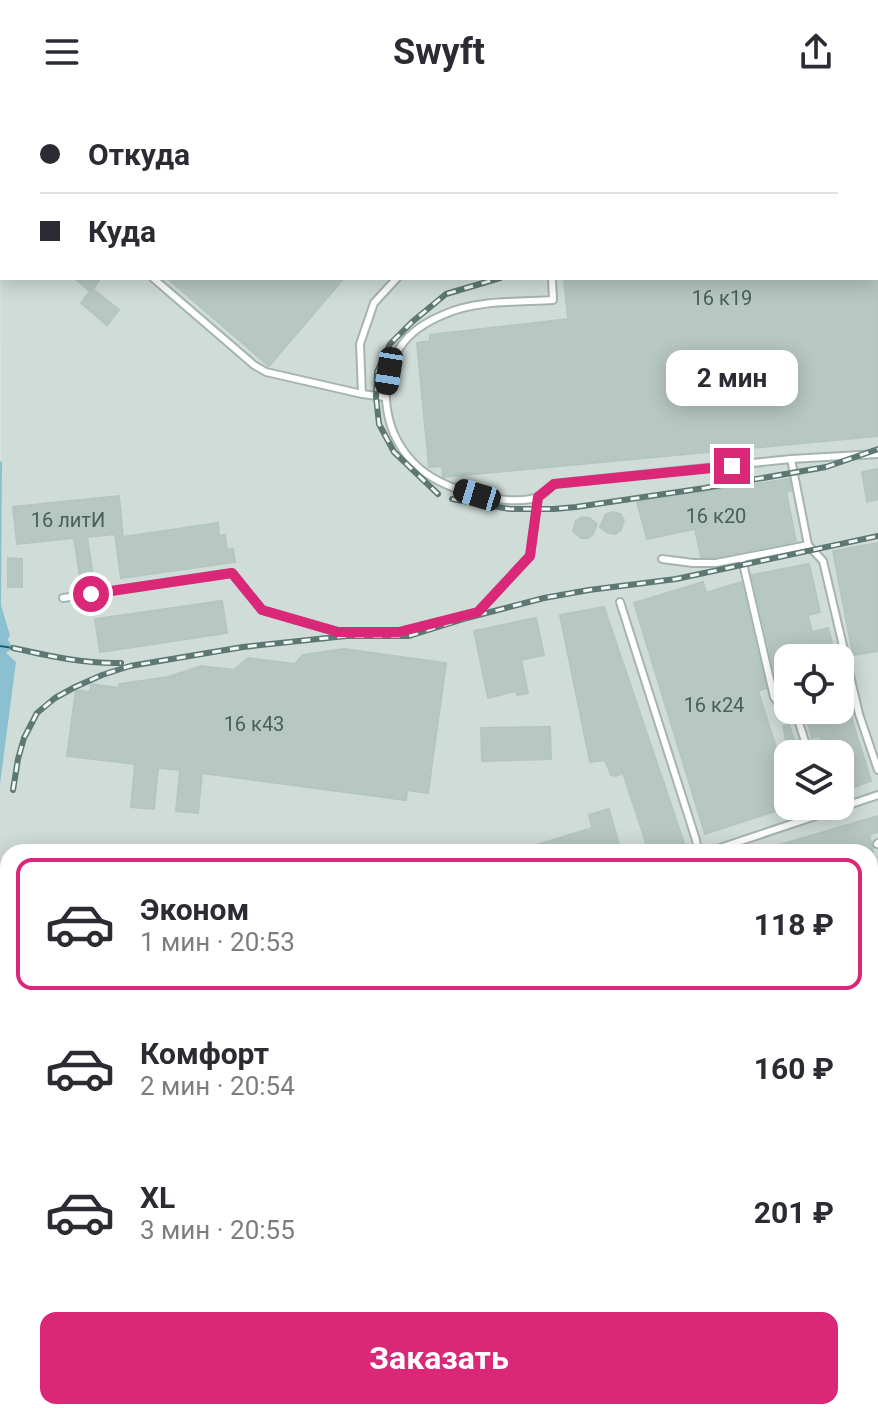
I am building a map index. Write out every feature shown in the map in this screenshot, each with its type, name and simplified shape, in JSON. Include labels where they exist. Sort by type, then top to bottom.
[{"type":"lane","points":[[155,280],[266,372],[385,397]]},
{"type":"lane","points":[[362,394],[360,344],[374,303],[395,280]]},
{"type":"lane","points":[[552,280],[553,300],[468,306],[420,326],[400,346],[389,371],[385,397],[388,421],[397,442],[418,467],[444,484],[505,501],[538,497],[554,484],[791,459],[878,454]]},
{"type":"lane","points":[[791,459],[808,545],[823,561],[842,644]]},
{"type":"lane","points":[[63,598],[232,573],[262,610],[338,632],[399,632],[478,612],[530,556],[538,497]]},
{"type":"lane","points":[[662,559],[716,563],[808,545]]},
{"type":"lane","points":[[742,559],[774,697]]},
{"type":"lane","points":[[620,602],[697,844]]},
{"type":"lane","points":[[854,694],[878,770]]},
{"type":"lane","points":[[854,802],[878,795]]},
{"type":"lane","points":[[730,844],[797,820]]},
{"type":"shaded area","points":[[0,280],[878,280],[878,844],[0,844],[6,653],[10,635],[1,605]]},
{"type":"water","points":[[0,461],[1,605],[10,635],[8,640],[13,648],[6,653],[16,662],[0,784]]},
{"type":"building","points":[[76,280],[100,280],[93,289],[119,310],[107,325],[81,303],[90,291]]},
{"type":"building","points":[[169,280],[342,280],[269,366]]},
{"type":"building","points":[[564,280],[878,280],[878,436],[443,477],[442,466],[429,467],[417,343],[430,341],[430,335],[568,319]]},
{"type":"building","points":[[878,469],[878,499],[867,502],[862,472]]},
{"type":"building","points":[[789,479],[791,491],[786,492],[796,541],[701,557],[695,529],[647,539],[637,502]]},
{"type":"building","points":[[119,496],[123,537],[218,523],[219,536],[225,535],[227,550],[233,549],[235,562],[121,578],[115,534],[87,537],[94,582],[81,584],[74,538],[17,544],[13,507]]},
{"type":"building","points":[[606,514],[620,514],[624,520],[621,530],[615,534],[600,527]]},
{"type":"building","points":[[582,517],[597,524],[588,538],[581,538],[573,531],[576,521]]},
{"type":"building","points":[[878,543],[878,651],[854,655],[833,551]]},
{"type":"building","points":[[8,558],[22,559],[22,587],[8,587]]},
{"type":"building","points":[[809,564],[820,612],[808,615],[812,632],[828,628],[832,644],[774,644],[774,669],[752,575]]},
{"type":"building","points":[[703,582],[706,593],[741,582],[766,688],[758,691],[774,741],[774,812],[705,834],[634,603]]},
{"type":"building","points":[[222,601],[227,633],[100,652],[95,619]]},
{"type":"building","points":[[604,607],[684,843],[646,844],[623,773],[611,775],[605,760],[590,762],[560,615]]},
{"type":"building","points":[[536,618],[544,655],[521,660],[528,693],[517,695],[516,691],[488,698],[474,631]]},
{"type":"building","points":[[344,649],[446,663],[428,793],[407,790],[406,800],[202,773],[198,813],[176,811],[180,770],[158,768],[154,809],[131,807],[135,764],[67,756],[76,690],[90,692],[91,684],[119,688],[119,684],[168,677],[201,666],[234,670],[248,658],[295,664],[303,655]]},
{"type":"building","points":[[808,724],[853,724],[871,781],[854,787],[854,740],[812,738]]},
{"type":"building","points":[[789,725],[794,740],[786,740],[783,726]]},
{"type":"building","points":[[550,727],[551,759],[482,761],[481,728]]},
{"type":"building","points":[[609,809],[619,844],[540,844],[592,828],[589,815]]},
{"type":"building","points":[[878,816],[878,832],[869,835],[871,844],[782,844]]},
{"type":"ferry route","points":[[0,646],[13,648]]},
{"type":"railway","points":[[438,494],[394,452],[379,424],[377,372],[390,344],[446,294],[493,280]]},
{"type":"railway","points":[[452,499],[510,509],[576,507],[826,467],[878,449]]},
{"type":"railway","points":[[13,790],[24,738],[37,713],[75,687],[130,666],[243,647],[346,636],[409,636],[544,598],[676,579],[878,536]]},
{"type":"railway","points":[[13,648],[80,661],[121,663]]},
{"type":"route","points":[[91,594],[232,573],[262,610],[338,632],[399,632],[478,612],[530,556],[538,497],[554,484],[732,466]]}]
